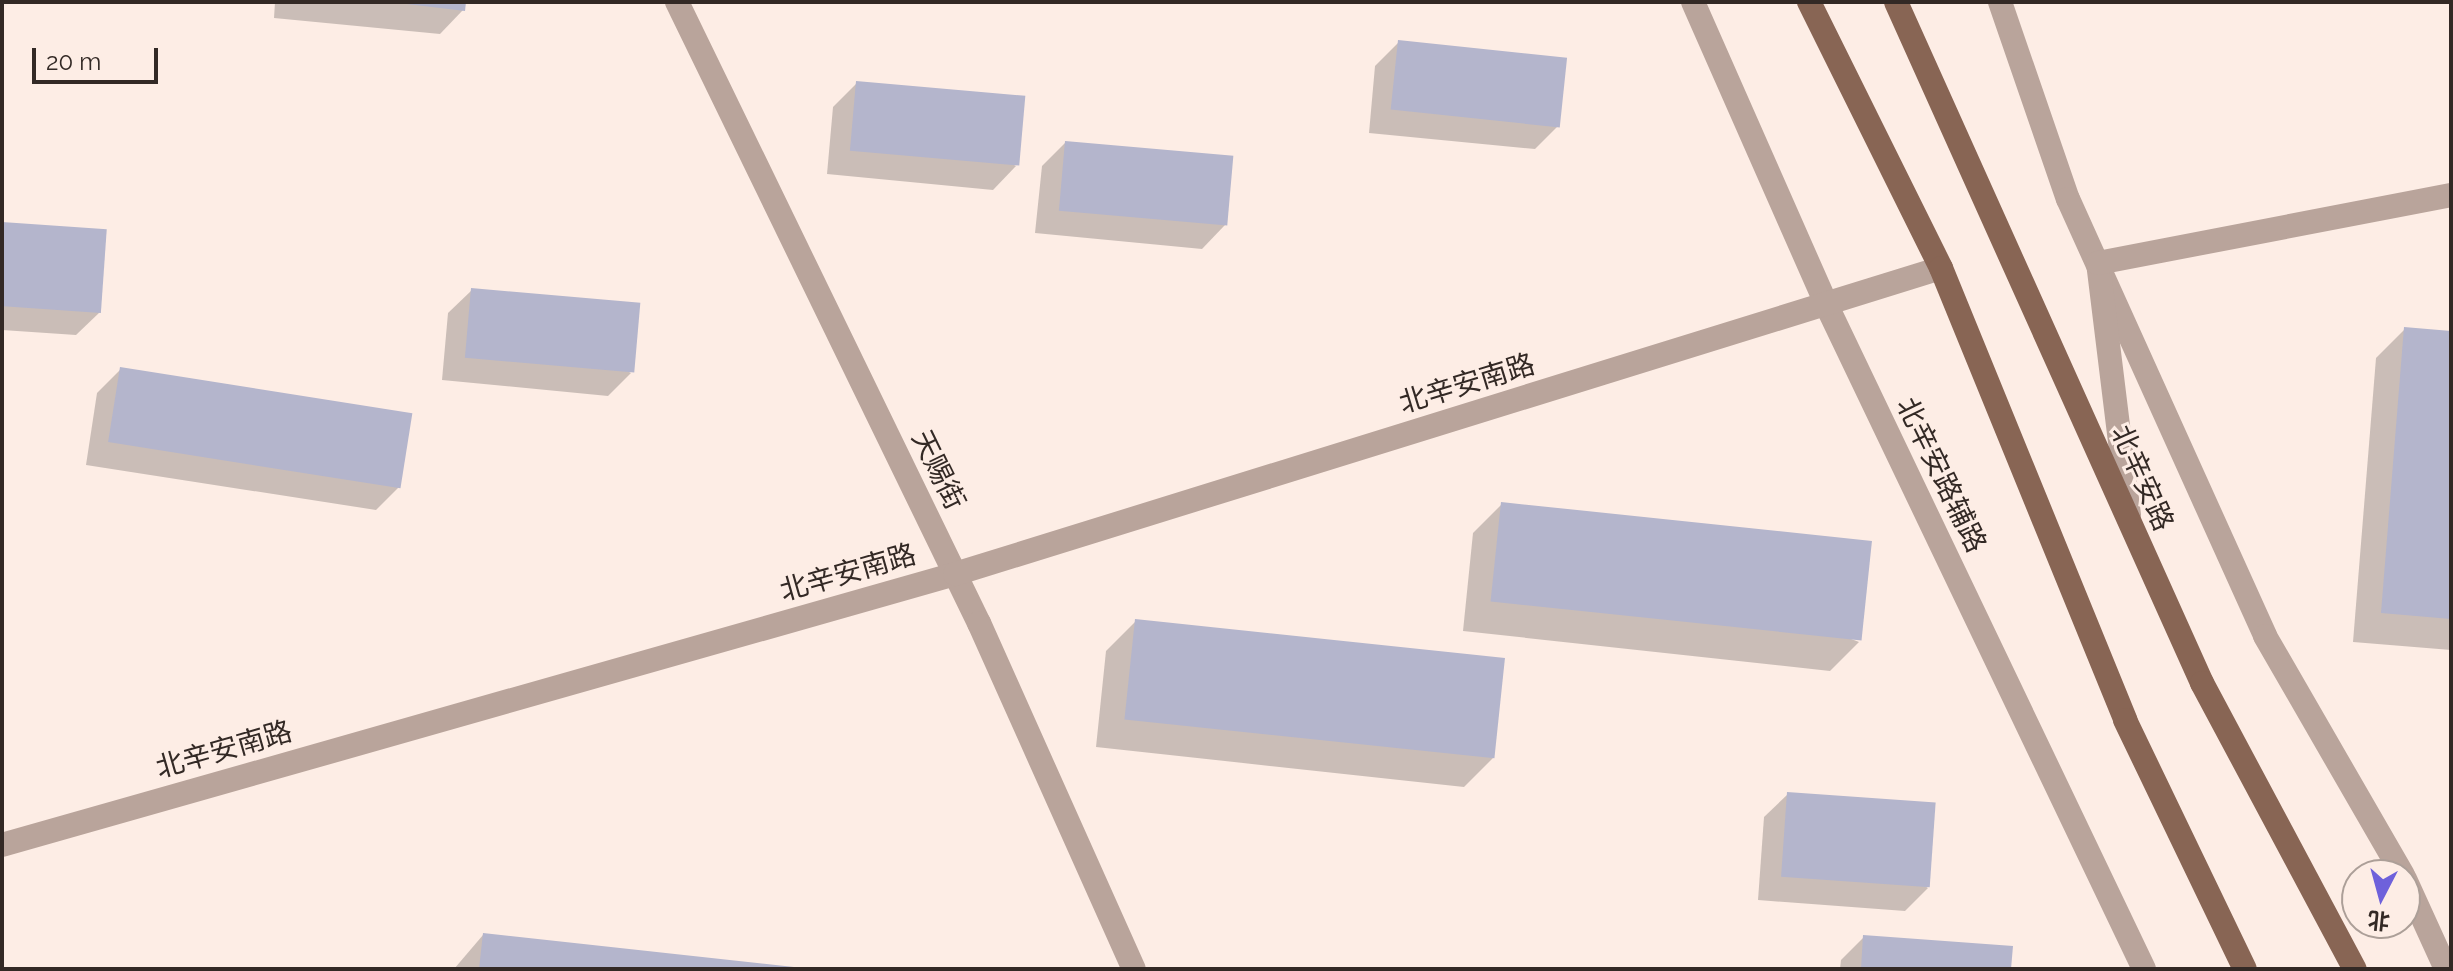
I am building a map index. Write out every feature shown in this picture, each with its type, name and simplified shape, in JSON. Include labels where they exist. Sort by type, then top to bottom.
[{"type":"main road","points":[[1809,2],[1941,268],[2125,720],[2245,969]]},
{"type":"main road","name":"北辛安路","points":[[1896,2],[2202,683],[2355,969]]},
{"type":"street","name":"天赐街","points":[[677,2],[955,574],[1134,969]]},
{"type":"street","name":"北辛安路辅路","points":[[1693,2],[1826,304],[2144,969]]},
{"type":"street","points":[[2000,2],[2068,199],[2265,636],[2394,859]]},
{"type":"street","points":[[2098,263],[2451,195]]},
{"type":"street","points":[[2098,263],[2131,527]]},
{"type":"street","name":"北辛安南路","points":[[2,845],[955,574],[1941,268]]},
{"type":"street","points":[[2421,914],[2446,969]]},
{"type":"building","points":[[390,2],[466,2],[465,11]]},
{"type":"building","points":[[1398,40],[1567,58],[1560,127],[1391,110]]},
{"type":"building","points":[[856,81],[1025,96],[1019,166],[850,151]]},
{"type":"building","points":[[1065,141],[1233,156],[1227,225],[1059,211]]},
{"type":"building","points":[[2,222],[107,229],[101,313],[2,306]]},
{"type":"building","points":[[471,288],[640,303],[634,373],[465,358]]},
{"type":"building","points":[[2404,327],[2451,331],[2451,619],[2381,613]]},
{"type":"building","points":[[120,367],[412,413],[400,488],[108,442]]},
{"type":"building","points":[[1501,502],[1872,541],[1862,640],[1491,601]]},
{"type":"building","points":[[1135,619],[1505,658],[1494,758],[1124,719]]},
{"type":"building","points":[[1787,792],[1936,802],[1930,887],[1781,877]]},
{"type":"building","points":[[483,933],[794,967],[794,969],[479,969]]},
{"type":"building","points":[[1863,935],[2013,946],[2011,969],[1861,969]]}]
